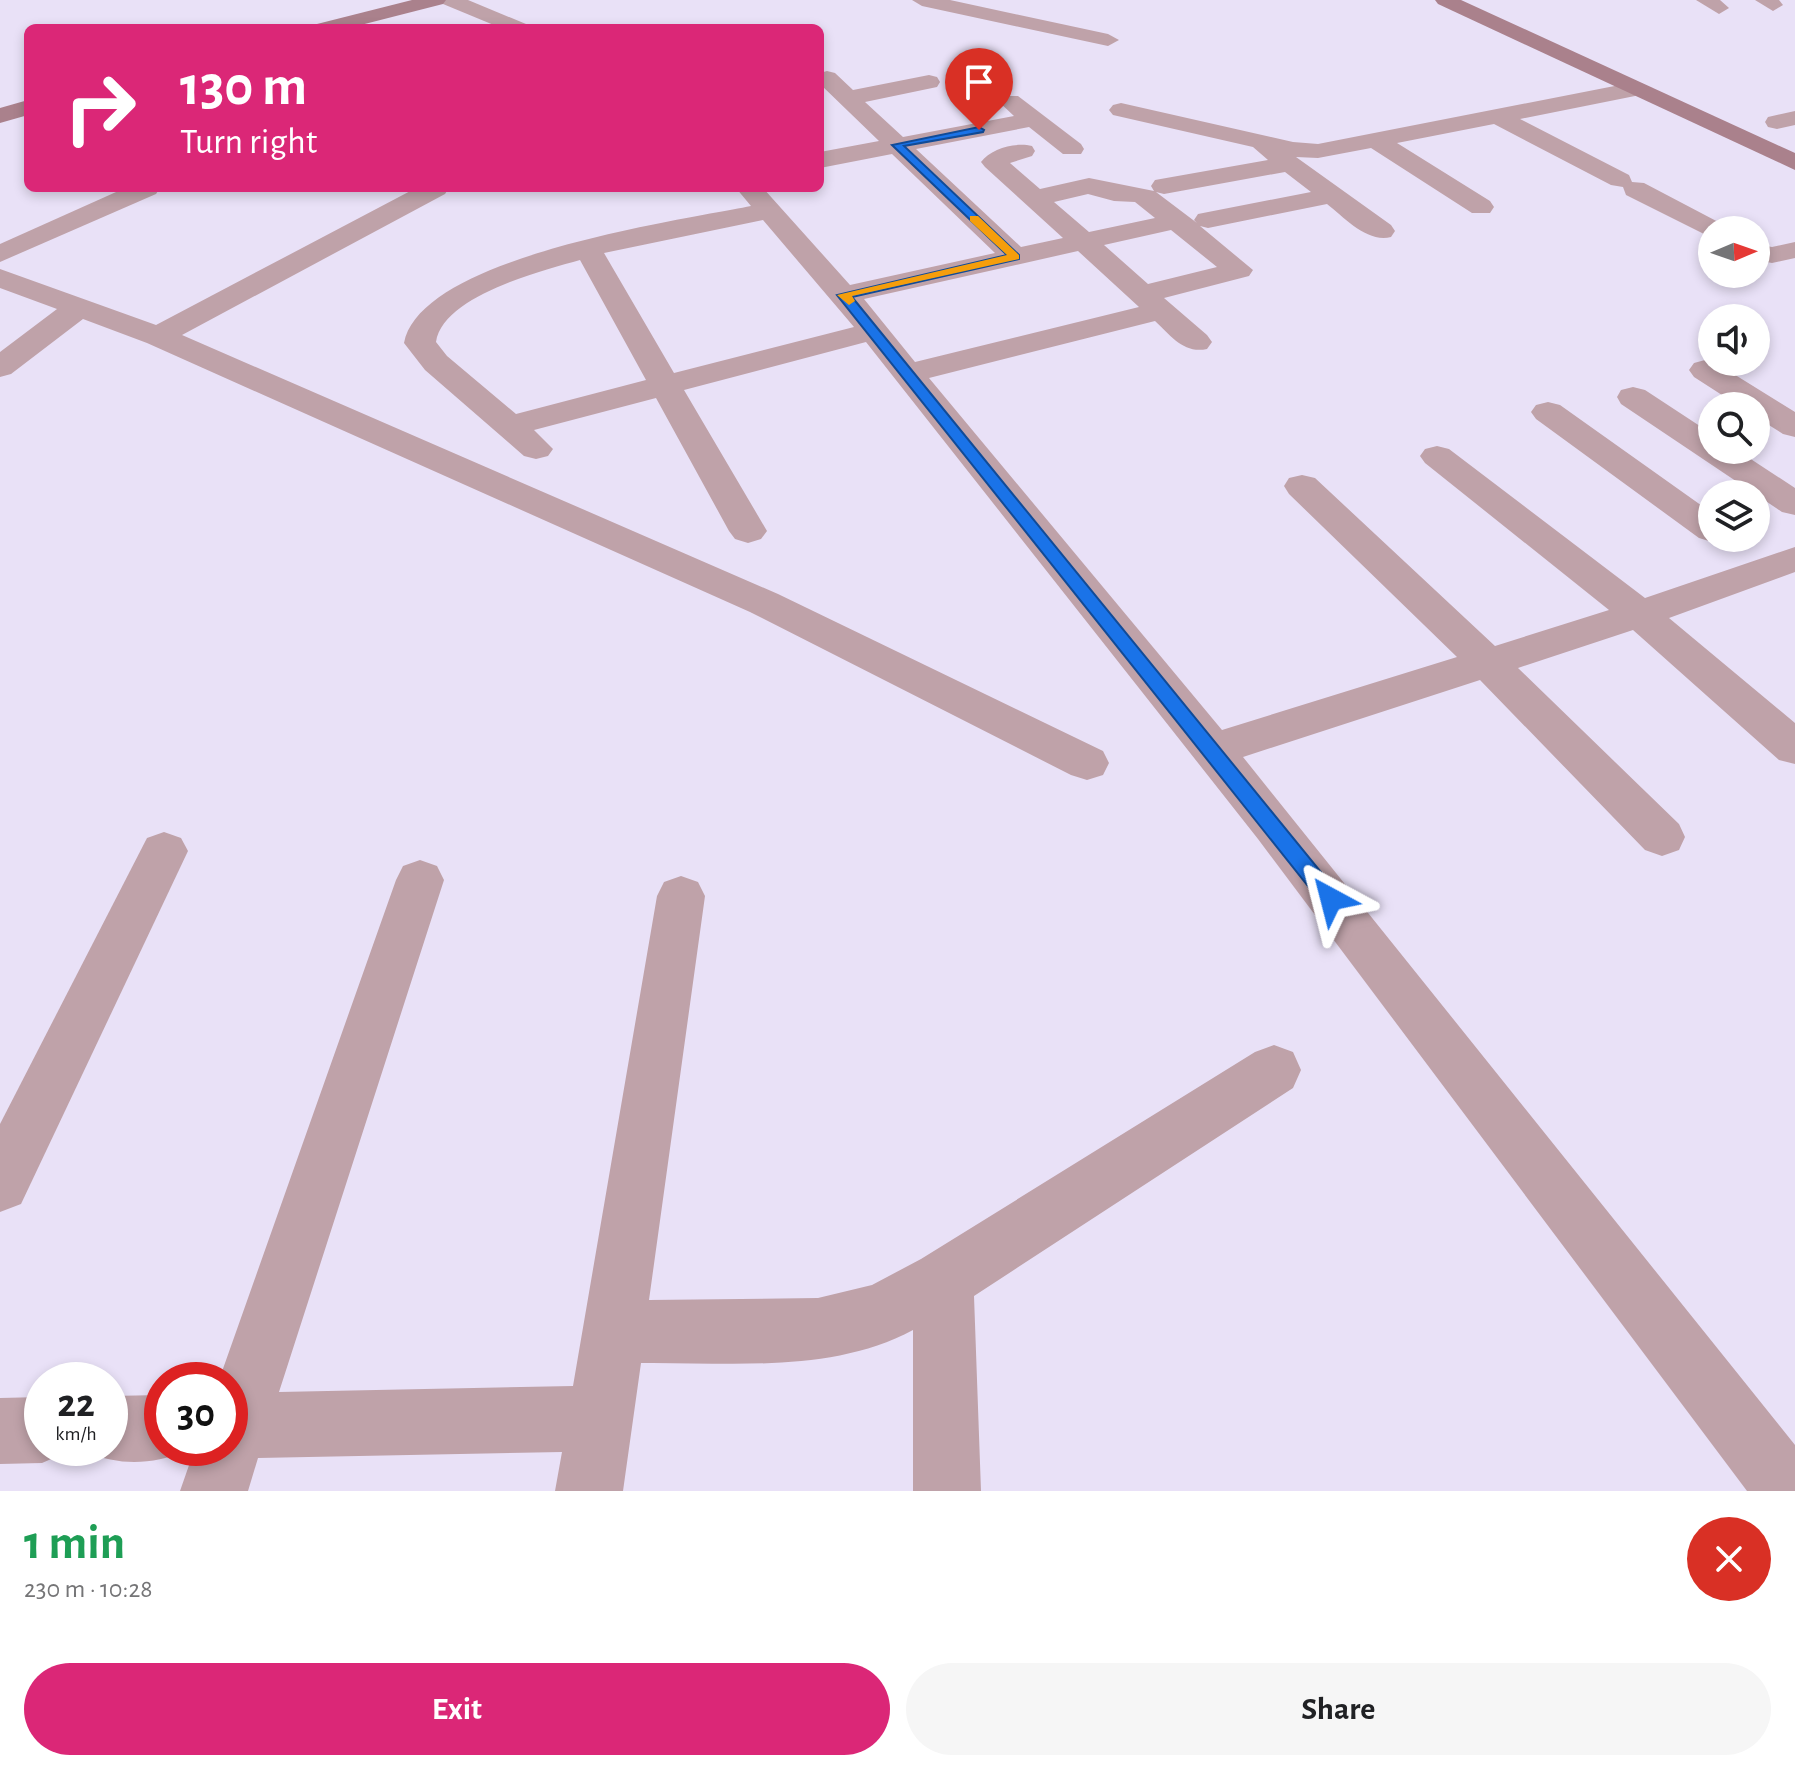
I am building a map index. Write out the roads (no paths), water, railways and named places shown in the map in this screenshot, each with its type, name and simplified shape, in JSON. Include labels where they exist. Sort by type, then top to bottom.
[{"type":"street","points":[[340,24],[436,0]]},
{"type":"street","points":[[450,0],[509,24]]},
{"type":"street","points":[[922,0],[1108,40]]},
{"type":"street","points":[[1445,0],[1795,162]]},
{"type":"street","points":[[827,78],[1015,257]]},
{"type":"street","points":[[848,98],[929,82]]},
{"type":"street","points":[[1121,110],[1306,151],[1635,89]]},
{"type":"street","points":[[1001,94],[1072,149]]},
{"type":"street","points":[[0,116],[24,108]]},
{"type":"street","points":[[1495,115],[1698,222]]},
{"type":"street","points":[[824,159],[1034,119]]},
{"type":"street","points":[[1374,139],[1481,207]]},
{"type":"street","points":[[1259,141],[1381,231]]},
{"type":"street","points":[[1023,151],[994,162],[1196,342]]},
{"type":"street","points":[[1164,186],[1289,164]]},
{"type":"street","points":[[908,373],[1152,302],[1239,270],[1137,193],[1114,193],[1089,186],[1036,198]]},
{"type":"street","points":[[0,254],[138,192]]},
{"type":"street","points":[[158,336],[428,192]]},
{"type":"street","points":[[1208,220],[1333,195]]},
{"type":"street","points":[[536,449],[436,363],[420,343],[424,325],[464,292],[488,279],[759,199],[874,331],[1212,750],[1789,1491]]},
{"type":"street","points":[[844,295],[1177,221]]},
{"type":"street","points":[[588,249],[748,531]]},
{"type":"street","points":[[1770,255],[1795,250]]},
{"type":"street","points":[[0,278],[158,336],[764,603],[1087,763]]},
{"type":"street","points":[[0,367],[80,306]]},
{"type":"street","points":[[509,426],[874,331]]},
{"type":"street","points":[[1714,376],[1795,427]]},
{"type":"street","points":[[1633,397],[1698,440]]},
{"type":"street","points":[[1548,412],[1698,520]]},
{"type":"street","points":[[1437,456],[1638,613],[1795,748]]},
{"type":"street","points":[[1734,464],[1795,504]]},
{"type":"street","points":[[1302,486],[1488,663],[1662,837]]},
{"type":"street","points":[[1748,552],[1785,573]]},
{"type":"street","points":[[1212,750],[1638,613],[1785,573]]},
{"type":"street","points":[[0,1184],[164,851]]},
{"type":"street","points":[[248,1386],[420,880]]},
{"type":"street","points":[[589,1491],[681,896]]},
{"type":"street","points":[[615,1332],[818,1329],[880,1314],[943,1281],[1274,1070]]},
{"type":"street","points":[[943,1281],[947,1491]]},
{"type":"street","points":[[248,1435],[601,1418]]},
{"type":"street","points":[[0,1431],[24,1430]]},
{"type":"street","points":[[214,1491],[222,1466]]}]
